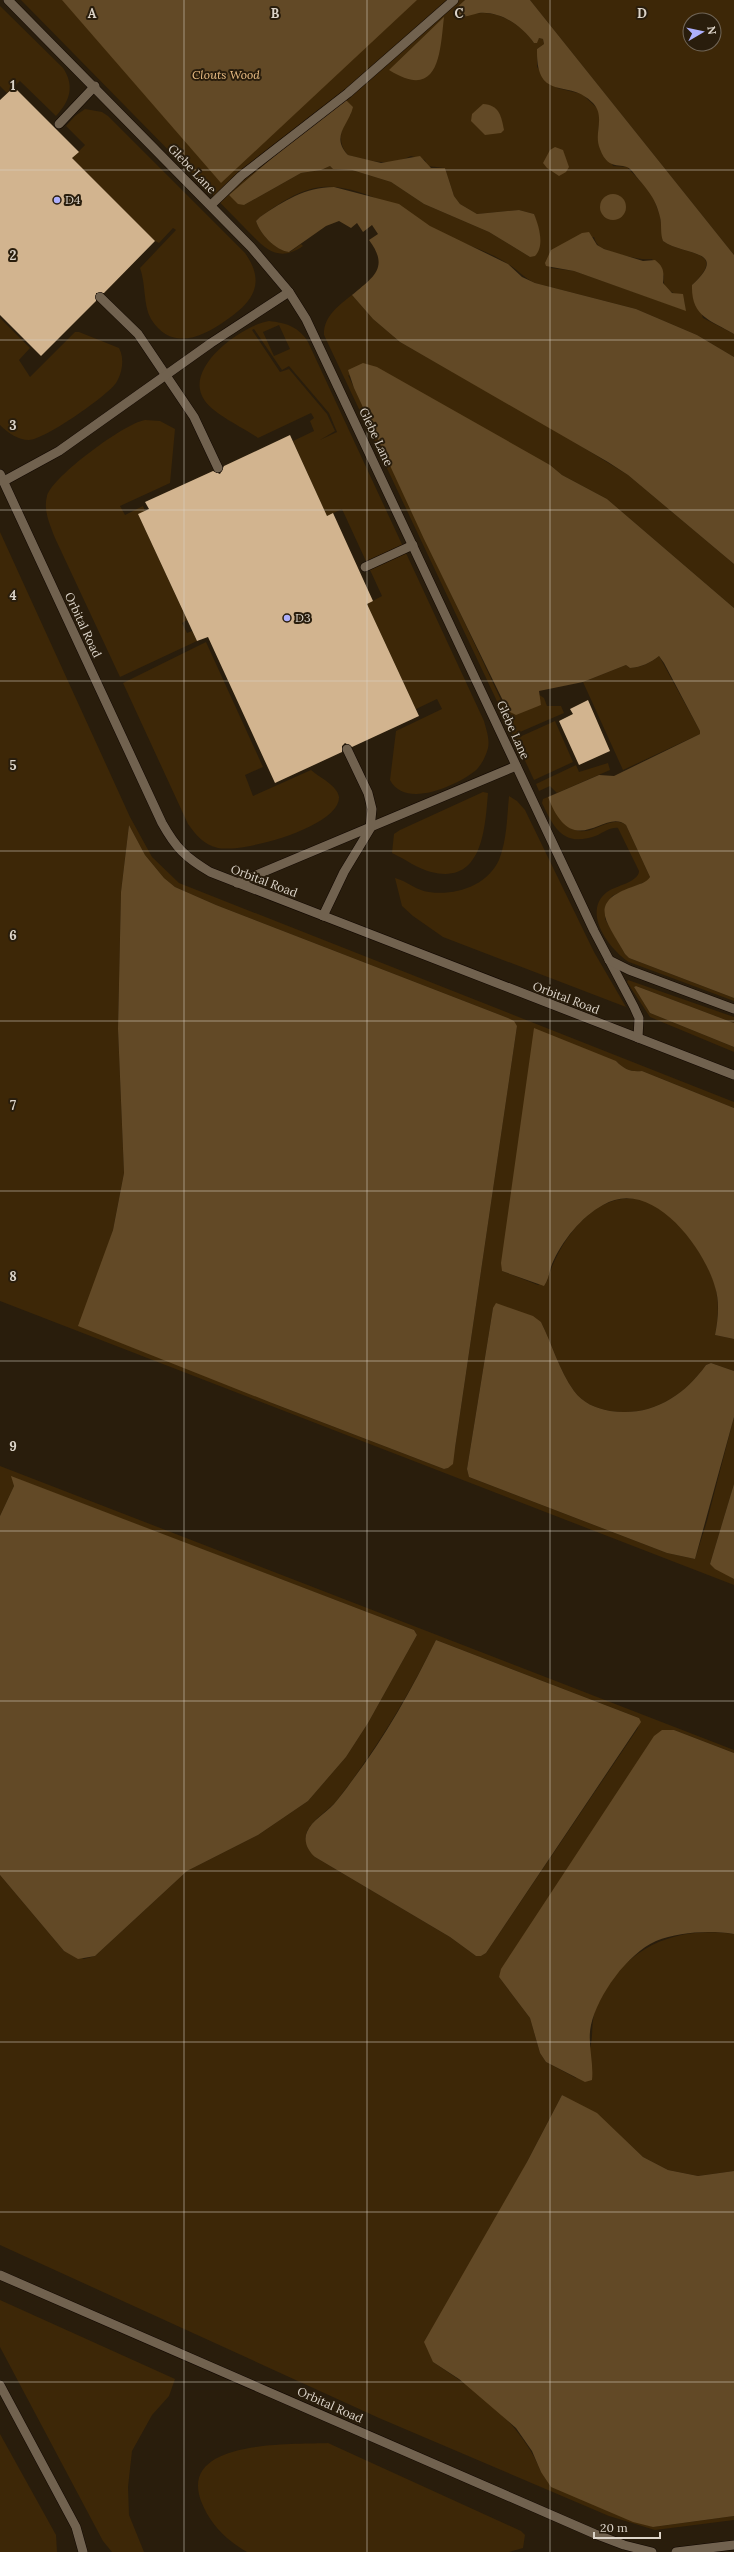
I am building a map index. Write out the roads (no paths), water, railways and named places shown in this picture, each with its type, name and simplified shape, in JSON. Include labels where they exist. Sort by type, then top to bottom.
[{"type":"lane","name":"Glebe Lane","points":[[8,0],[95,86],[211,205],[271,268],[289,292],[318,340],[516,766],[609,960],[639,1018],[638,1038]]},
{"type":"lane","points":[[211,205],[240,176],[348,93],[454,0]]},
{"type":"lane","points":[[58,124],[95,86]]},
{"type":"lane","points":[[2,478],[59,451],[211,343],[289,292]]},
{"type":"lane","points":[[100,297],[138,334],[194,417],[218,468]]},
{"type":"lane","name":"Orbital Road","points":[[2,478],[175,846],[193,862],[210,872],[237,883],[734,1076]]},
{"type":"lane","points":[[365,567],[413,545]]},
{"type":"lane","points":[[323,916],[344,872],[370,829],[372,809],[369,798],[347,749]]},
{"type":"lane","points":[[237,883],[370,829],[516,766]]},
{"type":"lane","points":[[609,960],[629,970],[734,1009]]},
{"type":"lane","name":"Orbital Road","points":[[0,2275],[595,2534],[624,2545],[652,2552]]},
{"type":"lane","points":[[0,2385],[3,2400],[76,2527],[83,2552]]},
{"type":"lane","points":[[676,2552],[695,2552],[734,2545]]},
{"type":"place","name":"D4","points":[[57,200]]},
{"type":"place","name":"D3","points":[[287,618]]},
{"type":"park label","name":"Clouts Wood","points":[[226,75]]}]
